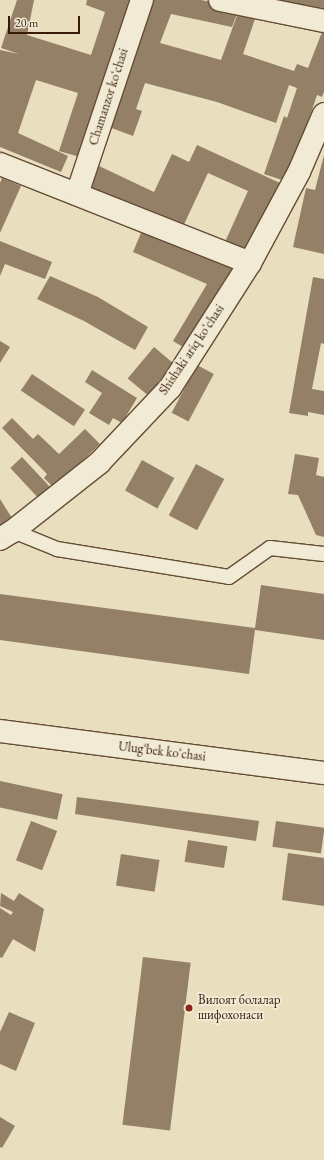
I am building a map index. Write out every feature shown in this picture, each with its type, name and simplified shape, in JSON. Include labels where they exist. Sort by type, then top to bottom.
[{"type":"street","name":"Chamanzor koʻchasi","points":[[77,194],[142,0]]},
{"type":"street","points":[[220,0],[324,21]]},
{"type":"street","name":"Shishaki ariq koʻchasi","points":[[7,535],[99,463],[170,388],[250,263],[299,172],[324,114]]},
{"type":"street","points":[[0,164],[250,263]]},
{"type":"street","name":"Ulugʻbek koʻchasi","points":[[0,731],[324,773]]},
{"type":"lane","points":[[7,535],[58,548],[230,578],[270,548],[324,554]]},
{"type":"building","points":[[17,0],[34,0],[27,35],[91,55],[105,12],[86,5],[87,0],[134,0],[83,158],[59,151],[78,93],[36,80],[18,133],[68,156],[61,172],[0,147],[0,50],[19,54],[1,48]]},
{"type":"building","points":[[150,0],[201,0],[239,8],[232,27],[171,14],[160,43],[221,60],[240,7],[257,13],[243,54],[294,71],[297,64],[308,68],[324,27],[324,92],[322,97],[317,95],[288,182],[264,174],[284,116],[287,118],[297,88],[289,85],[276,123],[217,102],[145,83],[136,109],[142,111],[133,136],[106,126]]},
{"type":"building","points":[[243,0],[324,0],[324,16]]},
{"type":"building","points":[[197,145],[280,183],[248,253],[225,242],[248,191],[208,173],[180,233],[85,190],[97,165],[154,192],[172,154],[189,162]]},
{"type":"building","points":[[324,155],[324,254],[293,247],[306,188],[315,190]]},
{"type":"building","points":[[2,178],[21,186],[0,233],[0,183]]},
{"type":"building","points":[[143,228],[234,268],[188,350],[173,341],[207,284],[133,252]]},
{"type":"building","points":[[0,241],[52,262],[45,279],[5,264],[0,276]]},
{"type":"building","points":[[50,276],[98,297],[148,327],[135,350],[84,321],[37,299]]},
{"type":"building","points":[[313,277],[324,279],[324,344],[321,343],[312,389],[324,391],[324,415],[308,412],[308,416],[289,413]]},
{"type":"building","points":[[0,341],[10,347],[0,363]]},
{"type":"building","points":[[154,347],[174,364],[148,395],[128,378]]},
{"type":"building","points":[[197,365],[214,374],[188,422],[172,413]]},
{"type":"building","points":[[92,370],[137,398],[122,423],[113,418],[109,425],[89,413],[102,393],[85,382]]},
{"type":"building","points":[[32,374],[85,410],[74,426],[21,391]]},
{"type":"building","points":[[12,418],[33,439],[38,434],[59,454],[85,429],[100,444],[54,488],[44,478],[47,474],[2,428]]},
{"type":"building","points":[[295,454],[319,458],[316,475],[324,477],[324,537],[316,535],[298,495],[288,494]]},
{"type":"building","points":[[22,457],[51,488],[39,499],[10,468]]},
{"type":"building","points":[[142,460],[174,478],[157,509],[125,491]]},
{"type":"building","points":[[196,464],[224,479],[197,530],[169,515]]},
{"type":"building","points":[[0,499],[12,518],[0,526]]},
{"type":"building","points":[[261,585],[324,594],[324,640],[255,630],[249,674],[0,640],[0,594],[255,628]]},
{"type":"building","points":[[0,781],[63,794],[57,820],[0,808]]},
{"type":"building","points":[[77,797],[259,821],[256,841],[75,814]]},
{"type":"building","points":[[31,821],[57,831],[42,870],[16,860]]},
{"type":"building","points":[[276,821],[324,828],[321,854],[272,847]]},
{"type":"building","points":[[188,840],[228,846],[224,868],[185,862]]},
{"type":"building","points":[[288,853],[324,858],[324,906],[282,900]]},
{"type":"building","points":[[121,854],[160,860],[155,892],[116,886]]},
{"type":"building","points":[[1,893],[14,901],[19,893],[44,909],[35,952],[13,939],[2,958],[0,957],[0,908],[11,915],[13,912],[0,906]]},
{"type":"building","points":[[143,957],[191,963],[170,1131],[122,1125]]},
{"type":"building","points":[[9,1012],[35,1023],[16,1071],[0,1064],[0,1032]]},
{"type":"building","points":[[0,1117],[15,1126],[2,1148],[0,1147]]},
{"type":"place","name":"Вилоят болалар шифохонаси","points":[[189,1008]]}]
